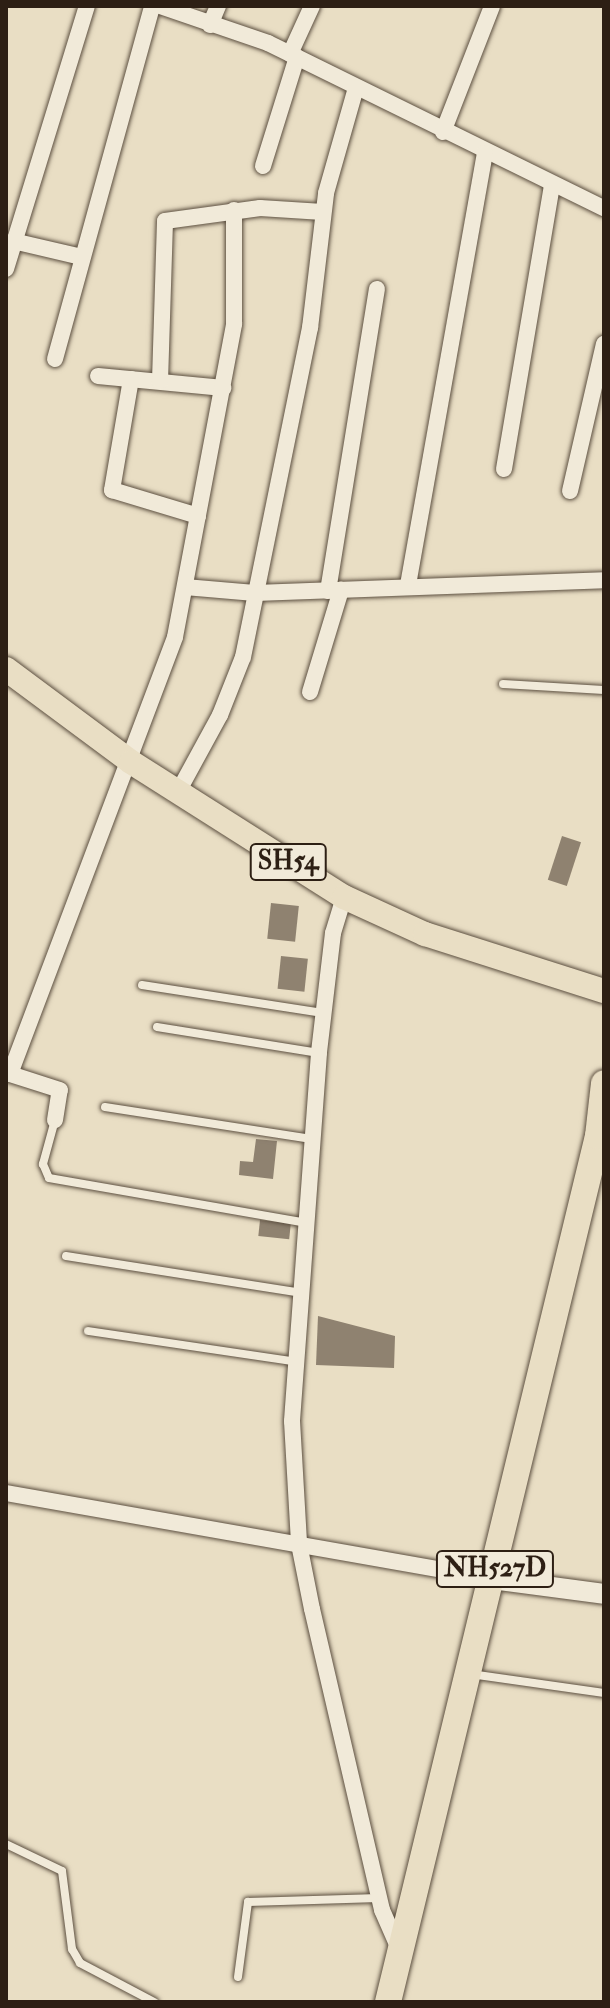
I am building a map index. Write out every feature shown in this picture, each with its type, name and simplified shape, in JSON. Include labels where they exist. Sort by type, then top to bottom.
[{"type":"highway","name":"NH527D","points":[[388,2002],[601,1131],[604,1083]]},
{"type":"main road","name":"SH54","points":[[9,678],[131,762],[344,897],[425,934],[604,991]]},
{"type":"street","points":[[6,269],[87,6]]},
{"type":"street","points":[[55,359],[152,6]]},
{"type":"street","points":[[160,6],[294,56],[485,154],[604,208]]},
{"type":"street","points":[[210,25],[218,6]]},
{"type":"street","points":[[263,166],[294,56],[312,6]]},
{"type":"street","points":[[443,132],[492,6]]},
{"type":"street","points":[[178,792],[233,689],[310,328],[323,212],[356,88]]},
{"type":"street","points":[[408,585],[485,154]]},
{"type":"street","points":[[504,469],[552,184]]},
{"type":"street","points":[[160,381],[163,224],[174,216],[234,210],[323,212]]},
{"type":"street","points":[[55,1120],[60,1090],[10,1074],[163,677],[185,587],[223,388],[236,294],[234,210]]},
{"type":"street","points":[[13,241],[82,257]]},
{"type":"street","points":[[310,692],[334,590],[377,289]]},
{"type":"street","points":[[570,491],[604,344]]},
{"type":"street","points":[[98,376],[223,388]]},
{"type":"street","points":[[131,379],[112,490],[198,516]]},
{"type":"street","points":[[185,587],[255,593],[604,580]]},
{"type":"street","points":[[344,897],[333,933],[319,1053],[292,1421],[299,1544],[379,1898],[401,1952]]},
{"type":"street","points":[[6,1493],[492,1579],[604,1594]]},
{"type":"lane","points":[[503,684],[604,690]]},
{"type":"lane","points":[[142,985],[323,1013]]},
{"type":"lane","points":[[157,1027],[319,1053]]},
{"type":"lane","points":[[105,1107],[312,1139]]},
{"type":"lane","points":[[55,1120],[43,1164],[49,1178],[308,1223]]},
{"type":"lane","points":[[66,1256],[302,1293]]},
{"type":"lane","points":[[88,1331],[297,1362]]},
{"type":"lane","points":[[470,1674],[604,1693]]},
{"type":"lane","points":[[6,1844],[62,1871],[72,1949],[80,1963],[154,2002]]},
{"type":"lane","points":[[238,1977],[248,1902],[379,1898]]},
{"type":"building","points":[[562,836],[581,842],[567,886],[548,880]]},
{"type":"building","points":[[271,903],[299,906],[295,942],[267,939]]},
{"type":"building","points":[[281,956],[308,959],[304,992],[278,989]]},
{"type":"building","points":[[256,1139],[277,1141],[273,1179],[239,1175],[240,1161],[253,1162]]},
{"type":"building","points":[[260,1220],[291,1223],[289,1239],[258,1236]]},
{"type":"building","points":[[318,1316],[395,1336],[394,1368],[316,1365]]}]
